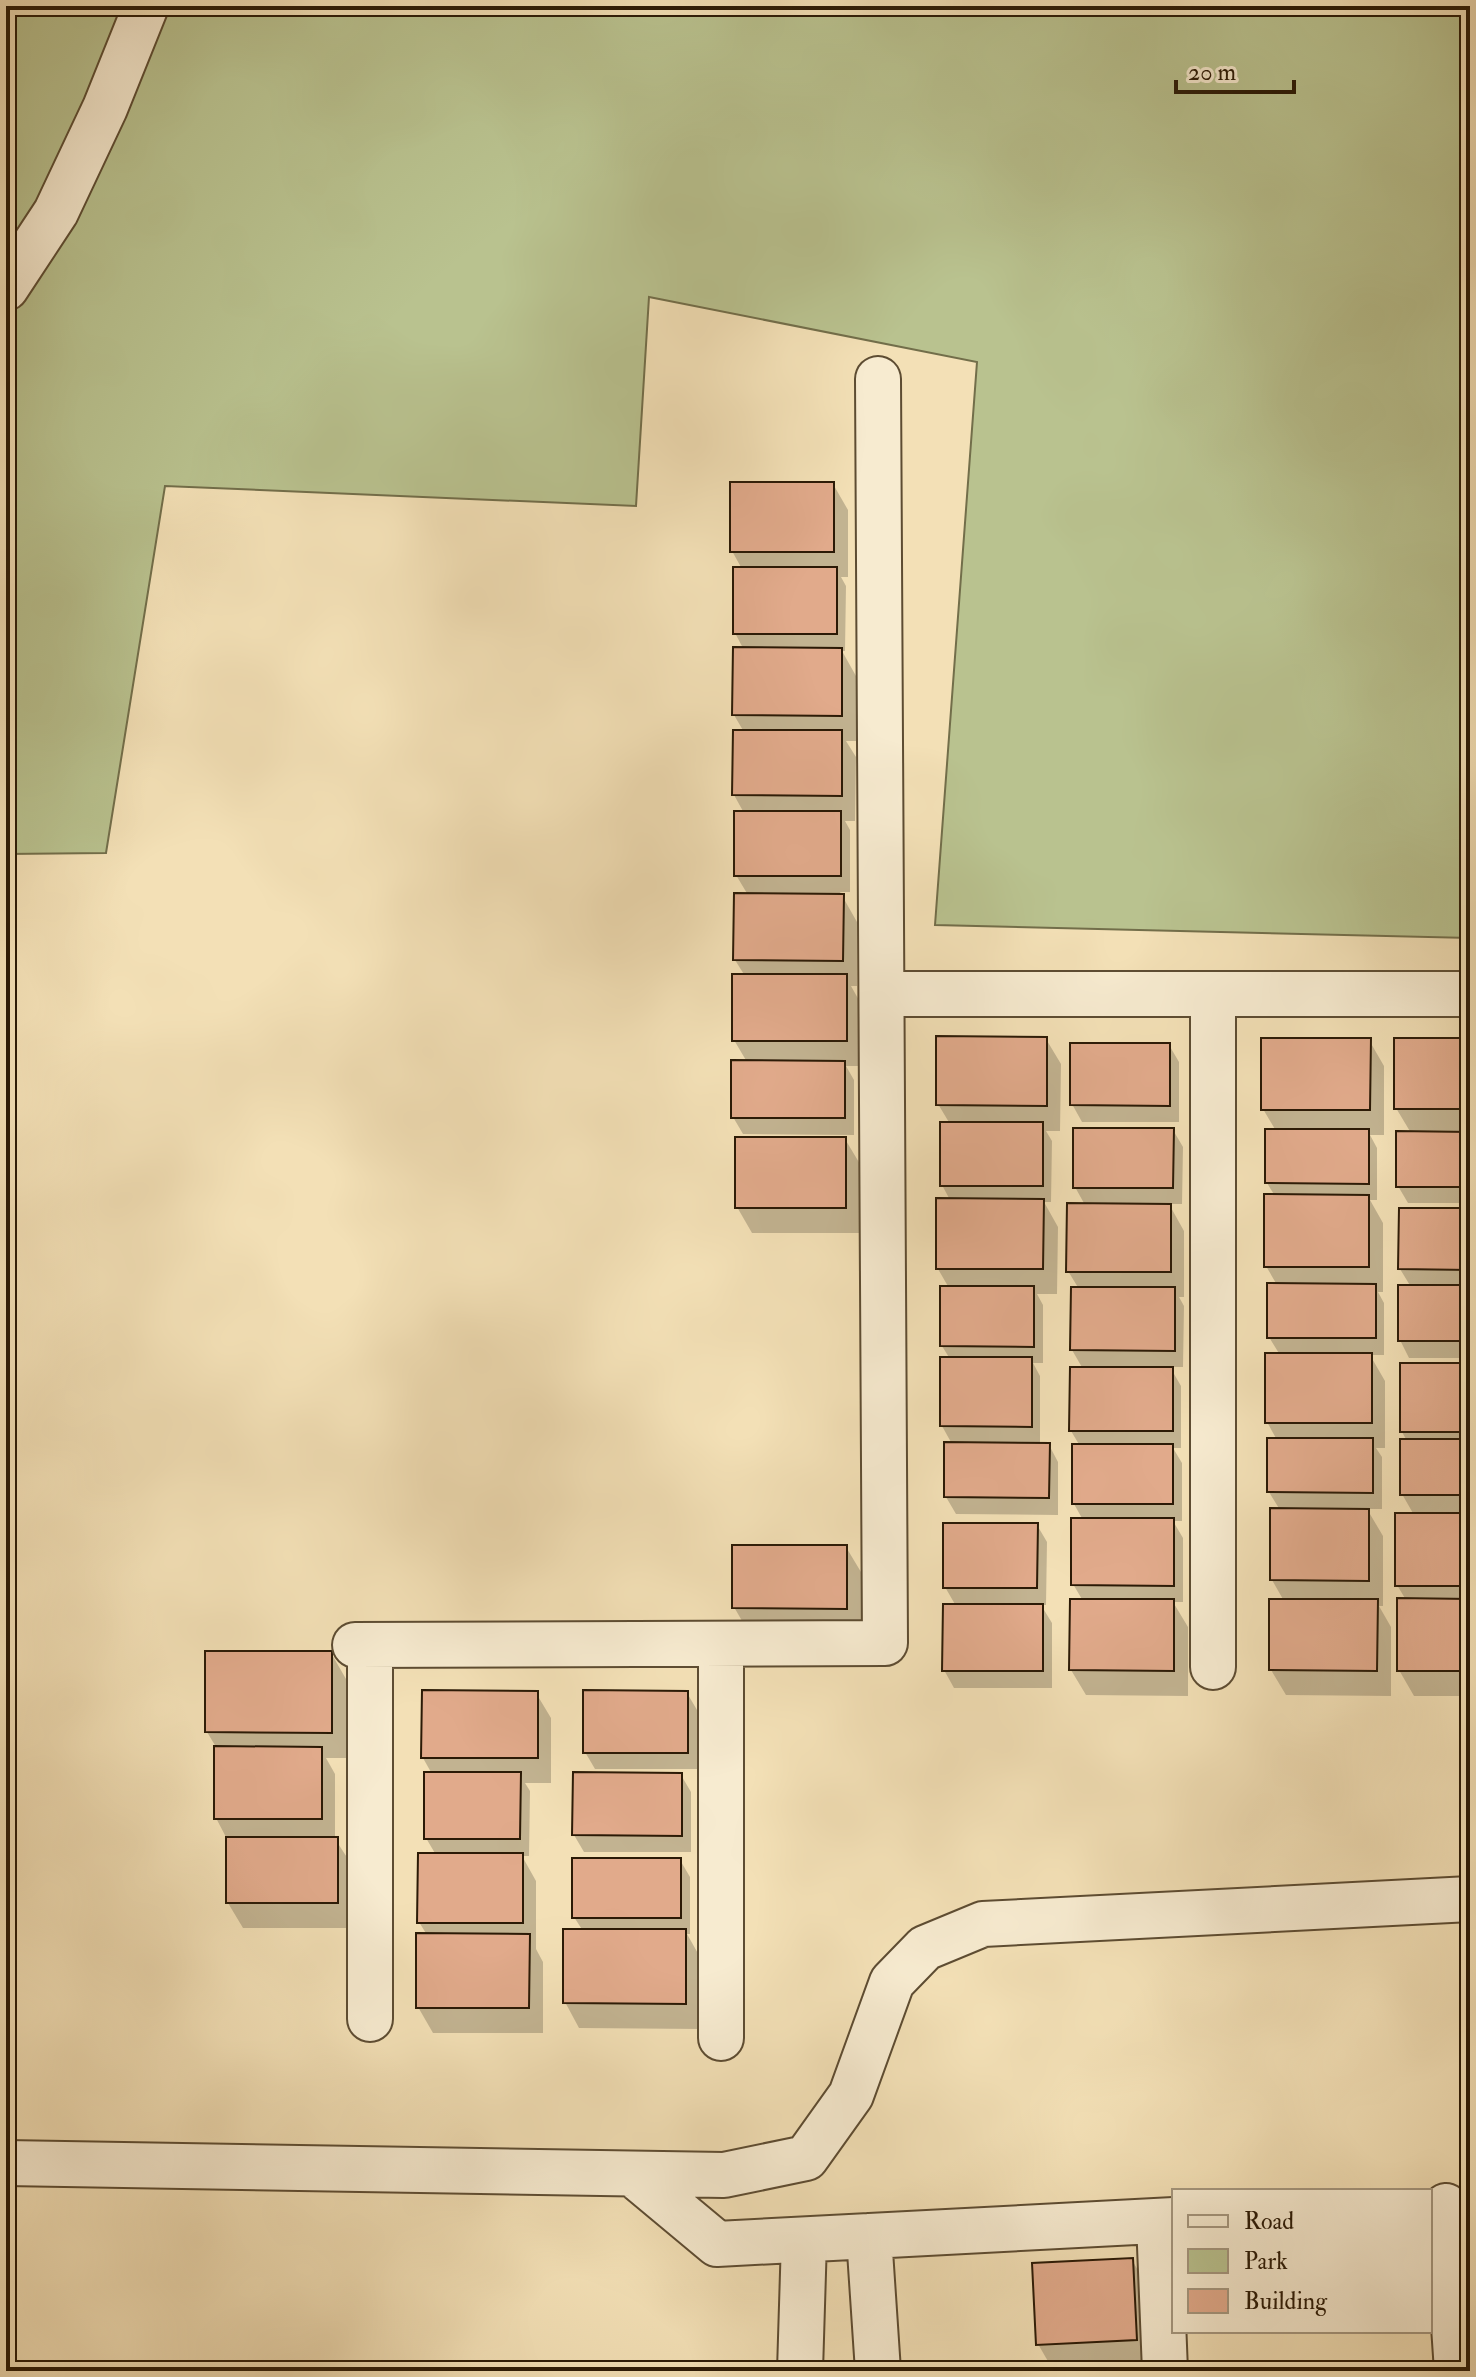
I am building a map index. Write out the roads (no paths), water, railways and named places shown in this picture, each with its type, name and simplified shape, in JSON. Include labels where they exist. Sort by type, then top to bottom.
[{"type":"street","points":[[6,288],[56,212],[105,108],[146,6]]},
{"type":"street","points":[[370,2019],[362,1645],[885,1643],[878,379]]},
{"type":"street","points":[[882,994],[1470,994]]},
{"type":"street","points":[[1213,994],[1213,1667]]},
{"type":"street","points":[[721,1644],[721,2038]]},
{"type":"street","points":[[6,2163],[724,2175],[806,2158],[851,2095],[892,1982],[925,1948],[983,1924],[1470,1899]]},
{"type":"street","points":[[633,2174],[717,2244],[1166,2221],[1165,2371]]},
{"type":"street","points":[[1449,2206],[1457,2371]]},
{"type":"street","points":[[869,2236],[878,2371]]},
{"type":"street","points":[[800,2371],[804,2240]]}]
